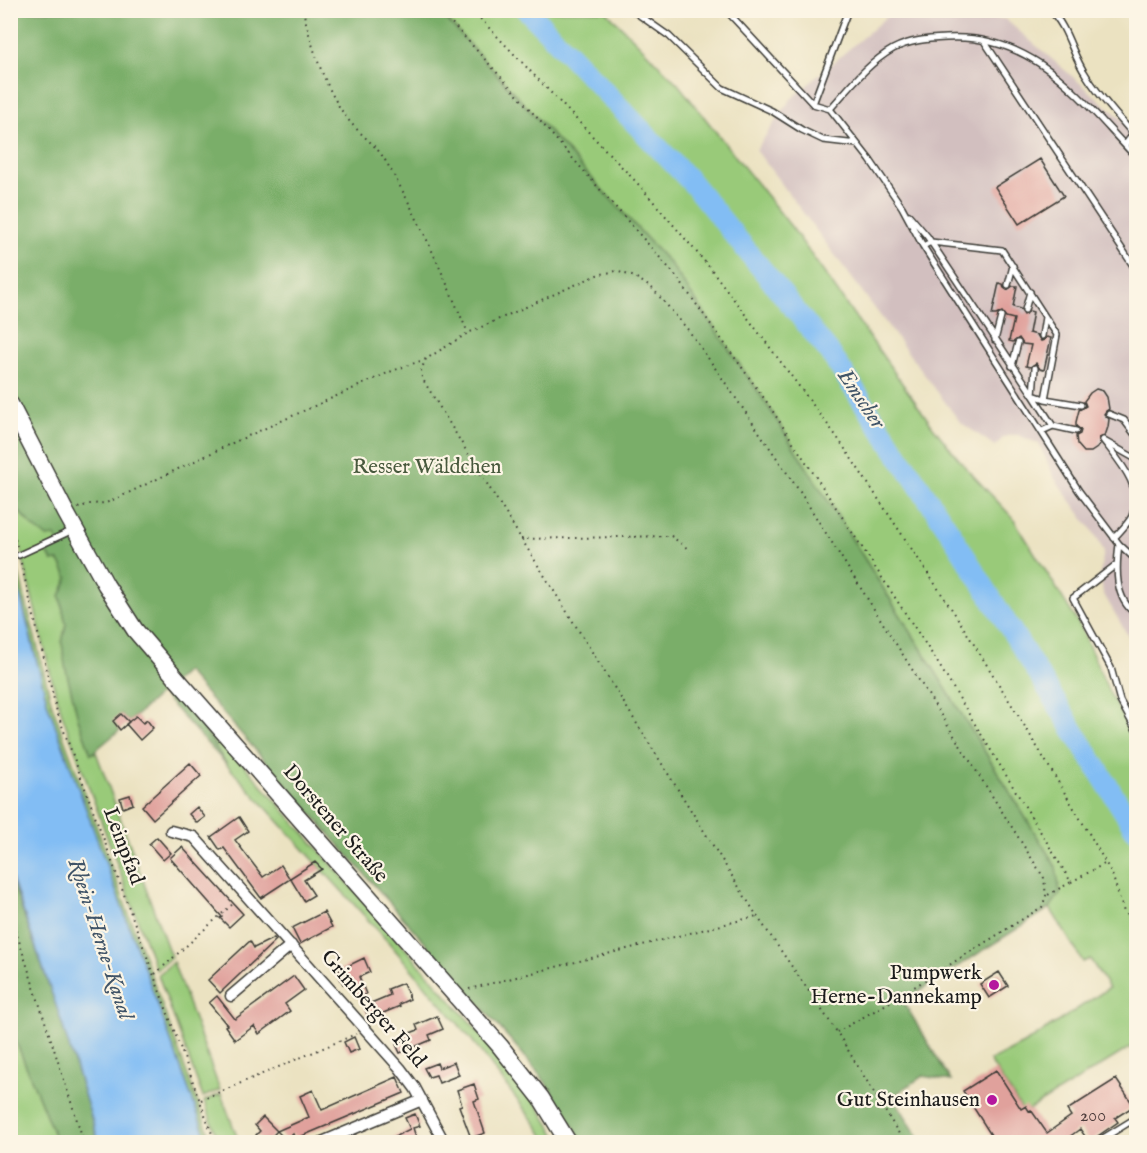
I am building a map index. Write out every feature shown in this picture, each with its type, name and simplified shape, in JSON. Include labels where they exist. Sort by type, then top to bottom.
[{"type":"main road","points":[[10,404],[66,513]]},
{"type":"main road","name":"Dorstener Straße","points":[[66,513],[117,602],[148,646],[527,1078],[568,1143]]},
{"type":"street","name":"Grimberger Feld","points":[[171,831],[194,837],[367,1030],[408,1077],[444,1143]]},
{"type":"street","name":"Grimberger Feld","points":[[231,996],[291,945]]},
{"type":"street","name":"Grimberger Feld","points":[[322,1143],[422,1100]]},
{"type":"lane","points":[[632,10],[669,36],[722,88],[772,111],[823,140],[856,144]]},
{"type":"lane","points":[[726,10],[813,104],[830,109],[902,207],[931,242],[1053,426]]},
{"type":"lane","points":[[813,104],[848,10]]},
{"type":"lane","points":[[1050,10],[1066,35],[1086,76],[1133,134],[1125,145]]},
{"type":"lane","points":[[830,109],[873,62],[893,49],[915,40],[959,37],[998,42],[1026,53],[1056,73],[1137,157]]},
{"type":"lane","points":[[984,40],[1137,270]]},
{"type":"lane","points":[[902,207],[923,246],[1079,491],[1119,544],[1137,560]]},
{"type":"lane","points":[[923,246],[931,242],[1002,250],[1057,335],[1045,399]]},
{"type":"lane","points":[[1008,285],[1013,266]]},
{"type":"lane","points":[[1025,310],[1030,292]]},
{"type":"lane","points":[[995,340],[1001,316]]},
{"type":"lane","points":[[1042,336],[1045,316]]},
{"type":"lane","points":[[1012,366],[1018,342]]},
{"type":"lane","points":[[1033,395],[1035,368]]},
{"type":"lane","points":[[1033,395],[1082,405]]},
{"type":"lane","points":[[1110,414],[1124,420],[1137,435]]},
{"type":"lane","points":[[1042,431],[1053,426],[1076,431]]},
{"type":"lane","points":[[1114,538],[1129,521],[1136,504],[1134,488],[1128,475],[1103,440],[1137,459]]},
{"type":"lane","points":[[1129,521],[1137,518]]},
{"type":"lane","points":[[19,555],[75,530]]},
{"type":"lane","points":[[1119,544],[1116,572],[1121,595],[1130,609],[1137,614]]},
{"type":"lane","points":[[1117,564],[1073,598],[1111,668],[1120,701],[1137,730]]},
{"type":"lane","points":[[1097,1143],[1136,1118],[1137,1120]]},
{"type":"path","points":[[303,10],[314,49],[338,104],[351,123],[384,158],[423,232],[468,333]]},
{"type":"path","points":[[440,10],[676,276],[766,401],[930,651],[1071,882]]},
{"type":"path","points":[[472,10],[640,186],[704,260],[830,428],[961,624],[1018,715],[1112,874],[1124,912],[1137,926]]},
{"type":"path","points":[[66,513],[88,504],[106,502],[126,494],[392,371],[426,359],[468,333],[597,275],[616,271],[635,277],[653,289],[689,331],[800,492],[1044,878],[1046,896],[1042,907],[890,1002],[837,1032]]},
{"type":"path","points":[[426,359],[421,370],[422,378],[757,916],[837,1032],[904,1143]]},
{"type":"path","name":"Leinpfad","points":[[10,522],[57,712],[216,1143]]},
{"type":"path","points":[[521,538],[671,537],[688,549]]},
{"type":"path","points":[[1046,896],[1106,863]]},
{"type":"path","points":[[155,974],[244,893]]},
{"type":"path","points":[[10,913],[84,1143]]},
{"type":"path","points":[[454,993],[757,916]]},
{"type":"path","points":[[200,1100],[367,1030]]},
{"type":"shaded area","points":[[893,11],[1005,19],[1136,131],[1136,644],[1128,636],[1103,593],[1100,574],[1104,551],[1092,530],[1055,479],[1039,444],[1018,435],[1011,435],[1004,437],[995,446],[960,422],[756,150],[790,100]]},
{"type":"green space","name":"Resser Wäldchen","points":[[10,11],[1056,867],[764,400],[671,265],[439,11],[606,11],[678,84],[793,229],[933,427],[966,468],[1013,518],[1080,626],[1110,694],[1136,739],[1136,1044],[1024,1113],[990,1061],[1027,1042],[1109,988],[1090,959],[1083,962],[1050,908],[566,1106],[10,370]]},
{"type":"green space","name":"Resser Wäldchen","points":[[11,11],[439,11],[671,265],[764,400],[1056,867],[1060,893],[1050,908],[903,1001],[951,1081],[923,1076],[893,1096],[921,1142],[583,1142],[546,1083],[521,1052],[186,671],[171,685],[189,706],[227,765],[161,693],[129,722],[121,714],[120,730],[91,754],[78,718],[65,666],[62,643],[66,624],[60,596],[68,578],[59,561],[52,561],[46,550],[59,542],[55,536],[46,537],[31,525],[11,502]]},
{"type":"green space","points":[[10,502],[31,525],[55,536],[59,543],[59,561],[68,578],[60,596],[66,624],[62,643],[78,718],[91,754],[96,752],[171,957],[156,970],[63,717],[52,680]]},
{"type":"green space","points":[[10,538],[52,705],[212,1142],[208,1142],[48,705],[11,556]]},
{"type":"green space","points":[[172,683],[492,1047],[536,1103],[560,1142],[547,1142],[471,1039],[390,944],[227,765]]},
{"type":"green space","points":[[10,876],[58,1011],[99,1142],[57,1142],[11,1029]]},
{"type":"green space","points":[[173,962],[220,1090],[203,1097],[158,975]]},
{"type":"green space","points":[[11,1029],[57,1142],[11,1142]]},
{"type":"green space","points":[[221,1094],[239,1142],[219,1142],[204,1101]]},
{"type":"water","name":"Rhein-Herne-Kanal","points":[[10,556],[48,705],[208,1142],[99,1142],[58,1011],[11,876]]},
{"type":"building","points":[[1040,159],[1064,196],[1019,224],[995,187]]},
{"type":"building","points":[[999,283],[1003,284],[1007,290],[1017,286],[1013,307],[1020,309],[1024,315],[1030,311],[1033,312],[1029,333],[1037,335],[1041,341],[1047,337],[1051,338],[1044,370],[1040,369],[1036,363],[1030,367],[1026,366],[1031,345],[1023,344],[1019,338],[1013,342],[1009,341],[1014,319],[1006,317],[1002,312],[992,315]]},
{"type":"building","points":[[1096,389],[1103,391],[1107,397],[1109,409],[1104,414],[1109,419],[1108,427],[1105,436],[1099,438],[1100,444],[1097,448],[1091,452],[1084,452],[1077,444],[1076,436],[1081,430],[1076,426],[1076,422],[1079,410],[1086,406],[1084,401]]},
{"type":"building","points":[[121,714],[129,722],[120,730],[113,721]]},
{"type":"building","points":[[136,716],[143,723],[147,720],[153,728],[140,740],[126,724]]},
{"type":"building","points":[[190,763],[201,776],[153,819],[142,806]]},
{"type":"building","points":[[130,795],[133,804],[123,808],[120,798]]},
{"type":"building","points":[[197,807],[205,817],[197,823],[189,814]]},
{"type":"building","points":[[239,817],[248,831],[235,840],[263,877],[281,865],[290,879],[261,898],[224,848],[220,850],[211,837]]},
{"type":"building","points":[[157,837],[171,853],[163,860],[149,844]]},
{"type":"building","points":[[182,847],[243,914],[229,927],[170,858]]},
{"type":"building","points":[[315,862],[322,869],[304,880],[314,895],[304,901],[290,878]]},
{"type":"building","points":[[324,912],[332,927],[300,944],[292,928]]},
{"type":"building","points":[[274,938],[276,940],[220,993],[208,980],[250,941],[254,948]]},
{"type":"building","points":[[364,958],[370,972],[359,977],[366,994],[356,998],[349,982],[343,984],[337,971]]},
{"type":"building","name":"Pumpwerk Herne-Dannekamp","points":[[999,972],[1008,986],[989,998],[980,984]]},
{"type":"building","points":[[294,976],[304,990],[285,1004],[290,1011],[259,1034],[254,1026],[235,1040],[225,1026],[227,1025],[209,1003],[217,996],[235,1019]]},
{"type":"building","points":[[403,983],[410,999],[399,1004],[400,1006],[369,1019],[364,1006],[390,995],[388,989]]},
{"type":"building","points":[[437,1016],[443,1029],[429,1035],[431,1040],[400,1053],[396,1044],[407,1039],[405,1035],[418,1030],[416,1025]]},
{"type":"building","points":[[354,1037],[359,1049],[349,1053],[344,1042]]},
{"type":"building","points":[[454,1062],[459,1075],[439,1083],[436,1075],[429,1077],[424,1068],[437,1063],[439,1068]]},
{"type":"building","points":[[996,1070],[1021,1109],[1026,1106],[1029,1111],[1031,1110],[1047,1133],[1071,1116],[1067,1110],[1116,1079],[1134,1106],[1115,1118],[1118,1122],[1089,1142],[1080,1129],[1061,1143],[996,1143],[963,1091]]},
{"type":"building","points":[[397,1077],[404,1093],[295,1139],[293,1134],[286,1140],[277,1131],[309,1117],[300,1096],[313,1090],[322,1110]]},
{"type":"building","points":[[474,1084],[479,1099],[474,1101],[485,1133],[471,1138],[459,1106],[462,1105],[457,1090]]},
{"type":"building","points":[[415,1114],[420,1126],[413,1128],[418,1143],[382,1143],[410,1129],[405,1118]]},
{"type":"building","points":[[263,1117],[277,1131],[266,1143],[256,1135],[260,1131],[255,1125]]},
{"type":"waterway","name":"Emscher","points":[[527,10],[692,183],[830,353],[952,535],[1136,831]]},
{"type":"place","name":"Pumpwerk Herne-Dannekamp","points":[[994,985]]},
{"type":"place","name":"Gut Steinhausen","points":[[992,1100]]}]
